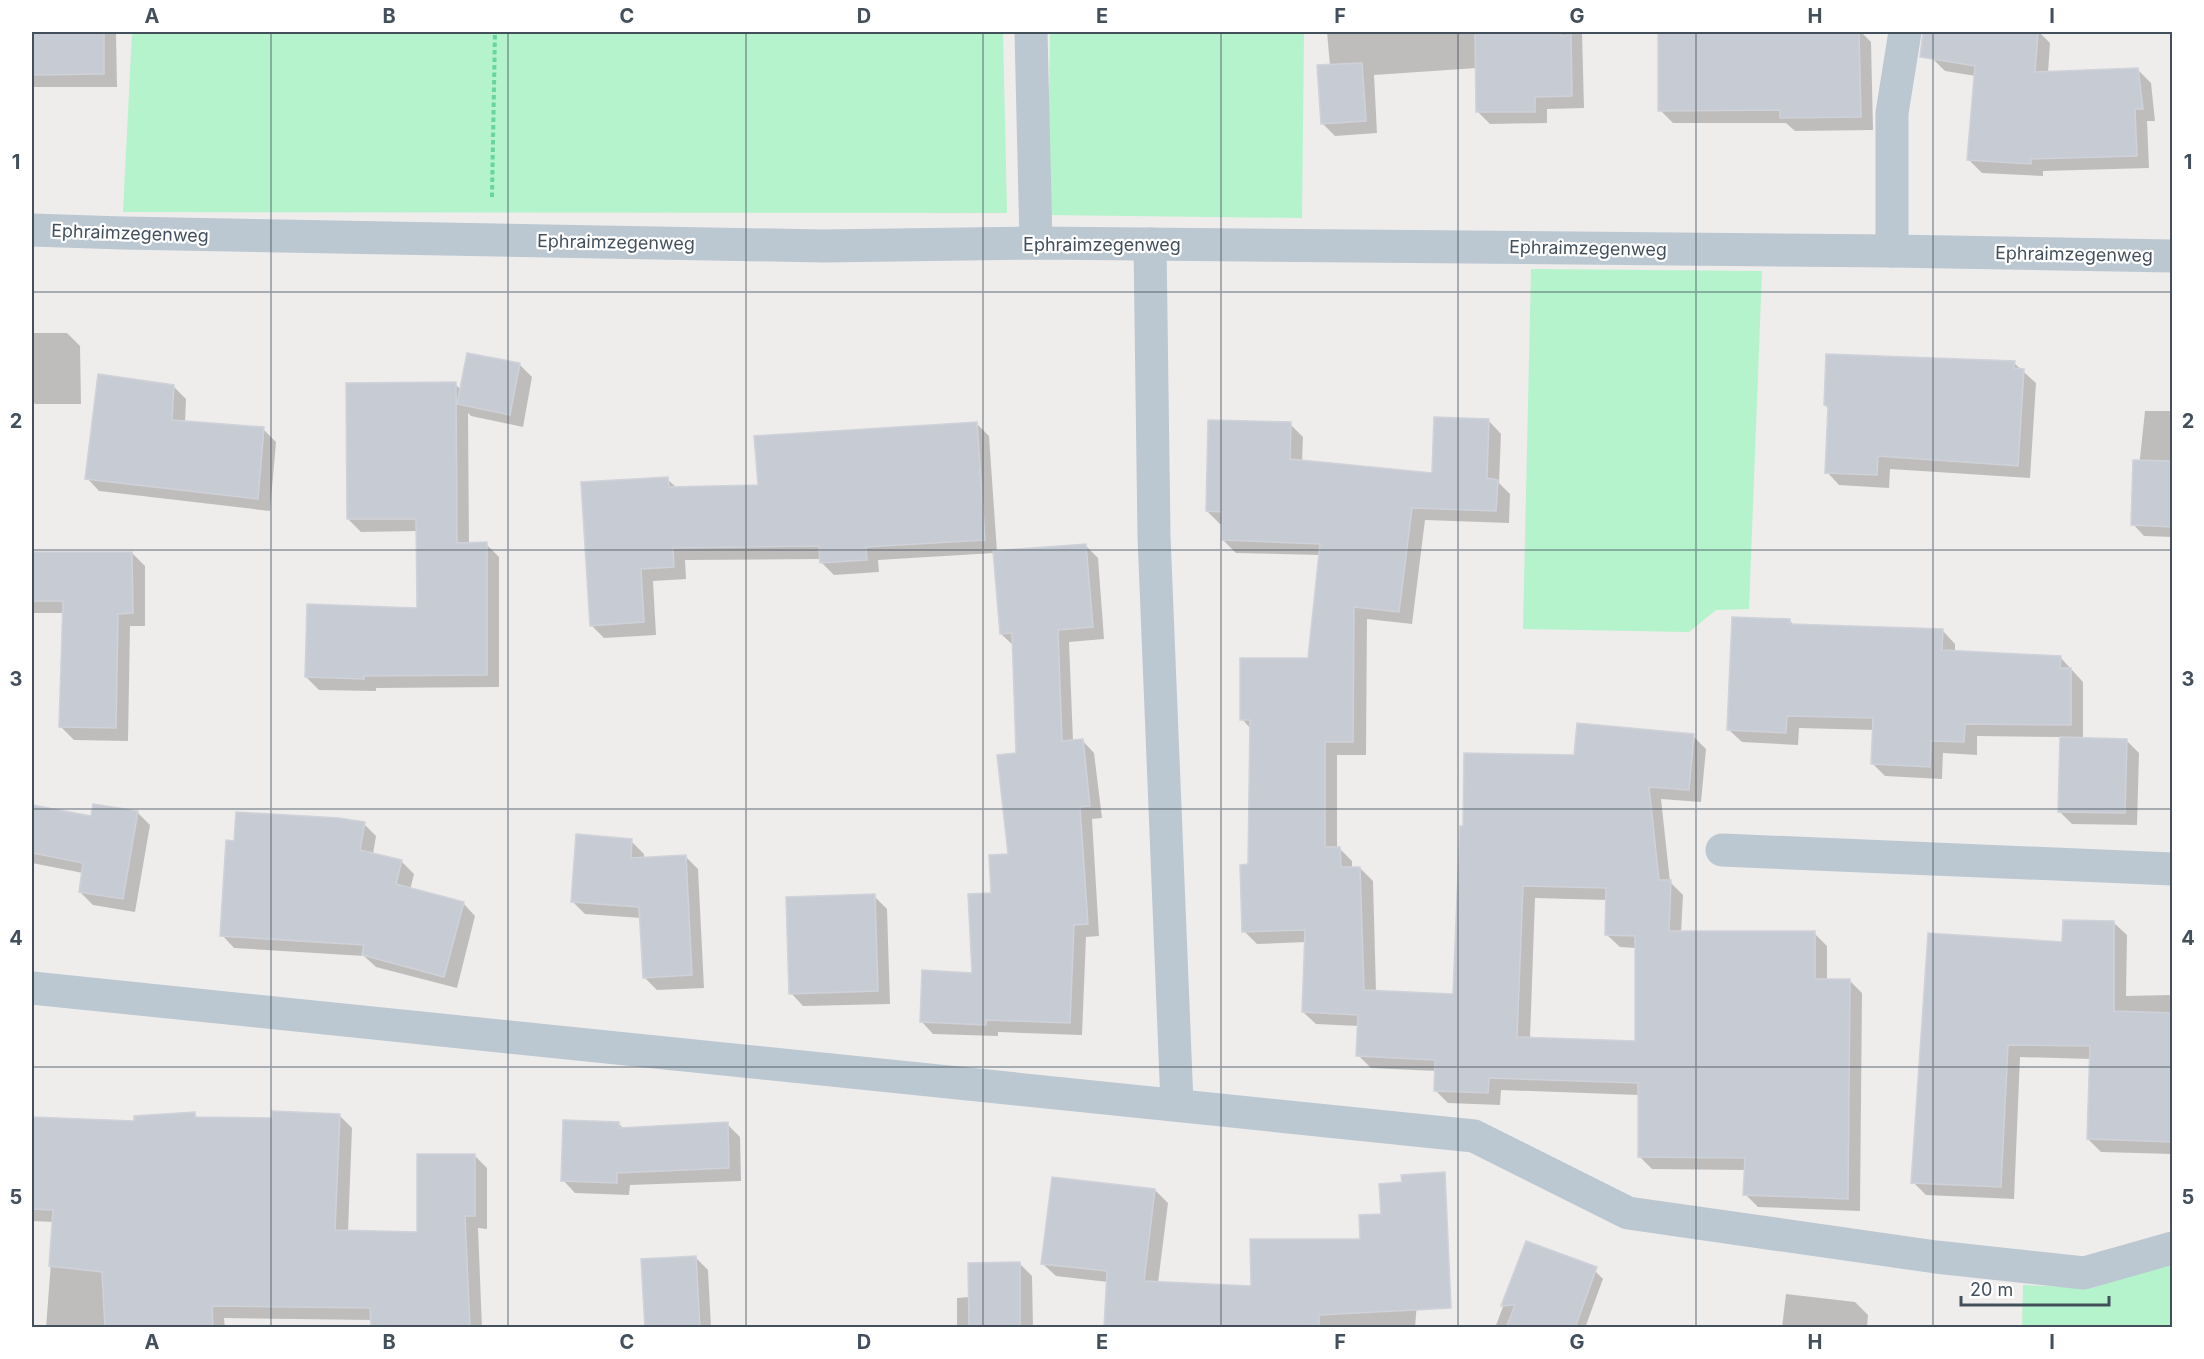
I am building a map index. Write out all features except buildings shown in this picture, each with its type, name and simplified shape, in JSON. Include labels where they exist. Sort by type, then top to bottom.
[{"type":"street","points":[[1031,32],[1036,243]]},
{"type":"street","points":[[1892,251],[1892,113],[1905,32]]},
{"type":"street","name":"Ephraimzegenweg","points":[[32,230],[823,246],[1036,243],[2172,256]]},
{"type":"street","points":[[1150,244],[1154,536],[1177,1104]]},
{"type":"street","points":[[1722,850],[2172,868]]},
{"type":"street","points":[[32,988],[1474,1136],[1628,1214],[1936,1257],[2084,1273],[2172,1248]]},
{"type":"path","points":[[492,240],[495,32]]},
{"type":"green space","points":[[132,32],[1003,32],[1007,213],[123,212]]},
{"type":"green space","points":[[1050,32],[1304,32],[1302,218],[1047,215]]},
{"type":"green space","points":[[1531,269],[1762,271],[1749,609],[1716,610],[1689,632],[1523,629]]},
{"type":"green space","points":[[2172,1261],[2172,1327],[2022,1328],[2023,1285],[2092,1288]]}]
